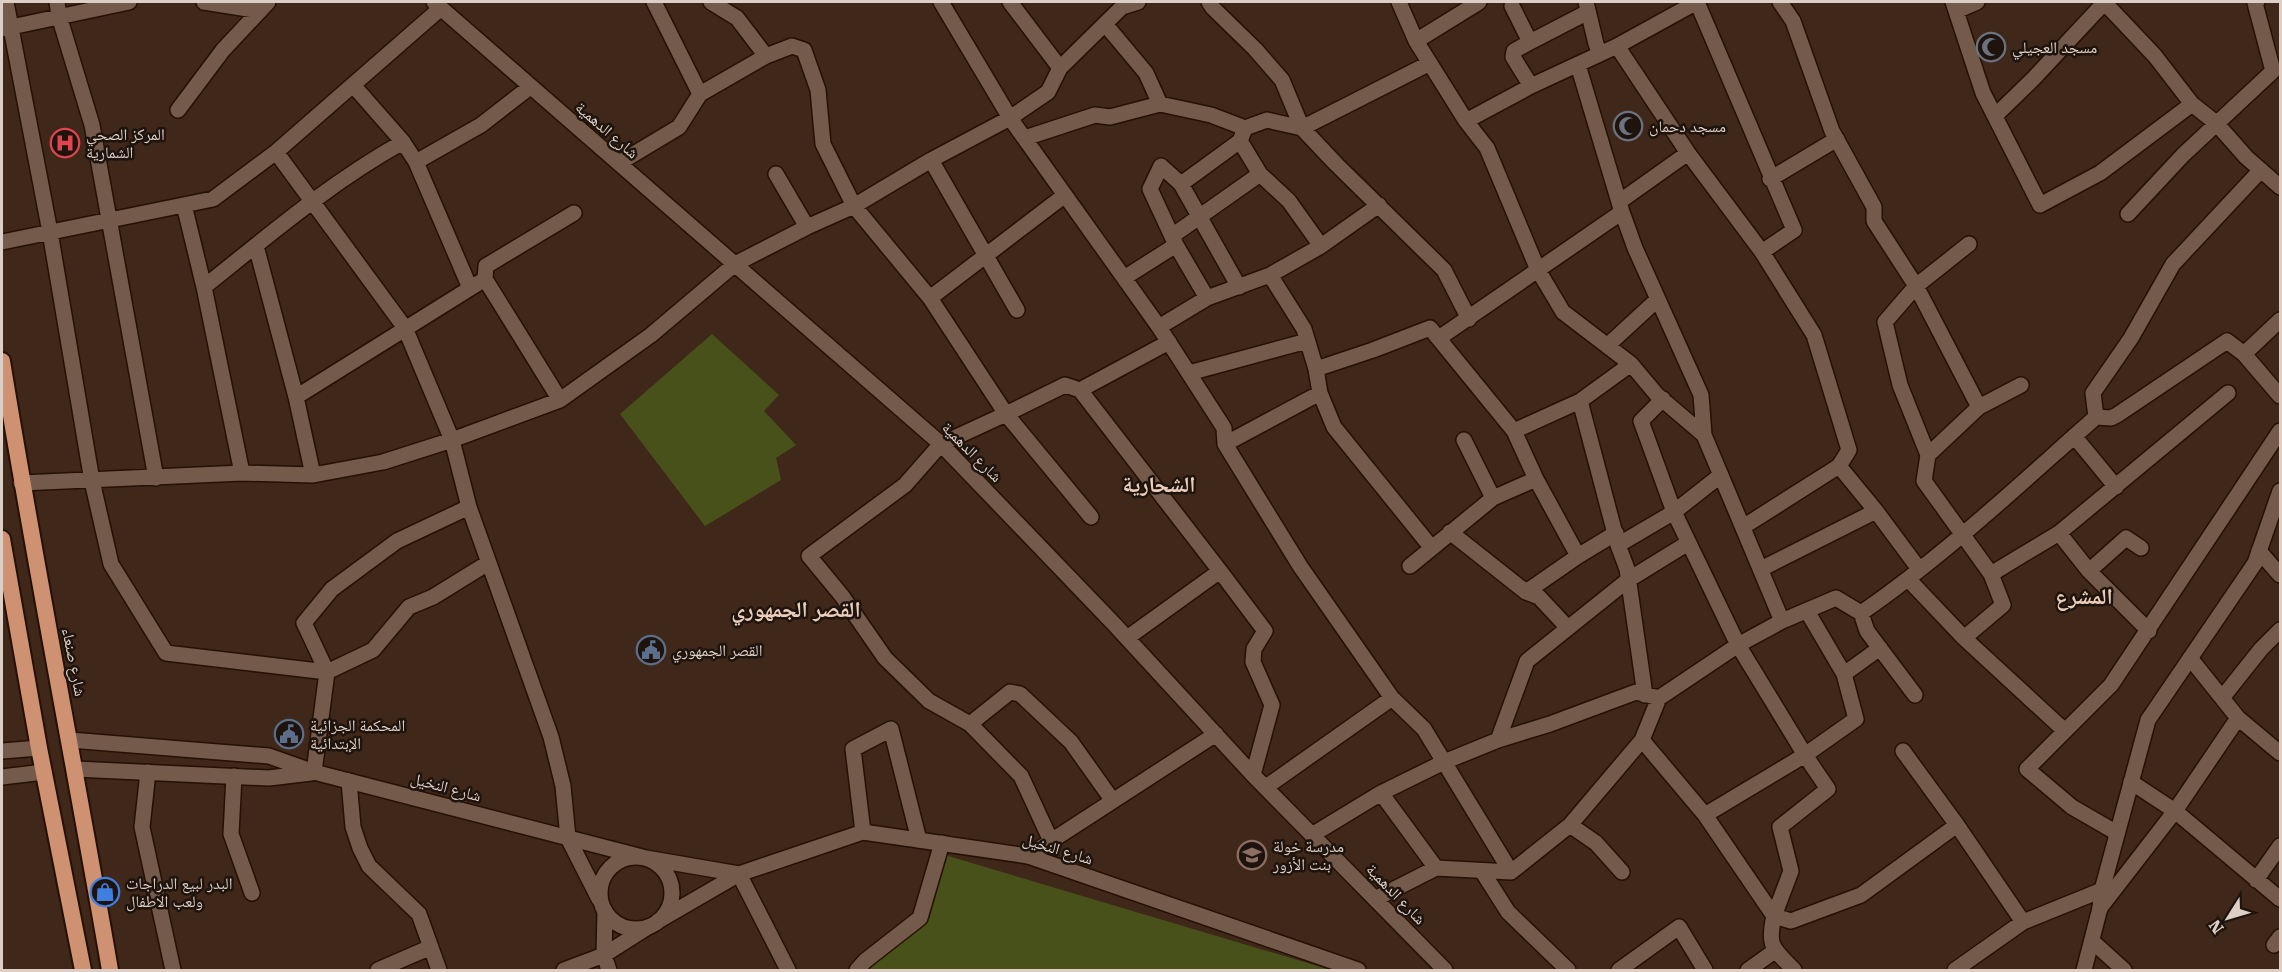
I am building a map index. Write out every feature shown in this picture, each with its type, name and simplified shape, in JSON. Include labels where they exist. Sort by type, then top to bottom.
[{"type":"highway","name":"شارع صنعاء","points":[[2,361],[21,483],[70,740],[110,970]]},
{"type":"highway","points":[[2,539],[39,747],[83,970]]},
{"type":"highway","points":[[78,947],[87,955],[98,954],[105,944]]},
{"type":"street","points":[[6,2],[6,28],[50,232],[92,481],[111,564],[165,653],[327,672],[373,650],[410,607],[433,597],[488,563]]},
{"type":"street","points":[[6,28],[58,9],[119,2]]},
{"type":"street","points":[[204,2],[264,7]]},
{"type":"street","points":[[654,2],[700,94]]},
{"type":"street","points":[[711,2],[737,18],[766,56]]},
{"type":"street","points":[[941,2],[1010,118],[1159,327],[1189,373],[1224,428],[1225,444],[1300,566],[1392,698],[1424,729],[1511,872]]},
{"type":"street","points":[[1010,2],[1060,68]]},
{"type":"street","points":[[21,483],[242,473],[313,475],[383,462],[452,440],[560,400],[651,335],[735,264],[854,206],[931,160],[1010,118],[1048,92],[1060,68],[1122,7],[1138,2]]},
{"type":"street","points":[[1209,2],[1256,49],[1282,80],[1302,128],[1444,270],[1469,319]]},
{"type":"street","points":[[1399,2],[1416,41],[1466,121],[1487,148],[1538,270],[1563,312],[1631,364],[1663,399],[1704,435]]},
{"type":"street","points":[[1416,41],[1479,2]]},
{"type":"street","points":[[1466,121],[1531,86],[1617,46],[1672,8],[1697,2],[1770,179],[1794,230],[1762,252]]},
{"type":"street","points":[[1780,2],[1792,21],[1836,139],[1874,207],[1874,221],[1916,286],[1979,407]]},
{"type":"street","points":[[1977,2],[1954,6],[1983,93],[2040,205],[2100,173],[2192,104]]},
{"type":"street","points":[[1995,116],[2105,2],[2155,56],[2192,104],[2216,123],[2246,157],[2280,187]]},
{"type":"street","points":[[2128,214],[2183,154],[2216,123],[2277,77],[2268,53],[2255,3],[2257,2]]},
{"type":"street","points":[[2,242],[213,199],[276,152],[353,85],[438,5]]},
{"type":"street","name":"شارع الدهمية","points":[[438,5],[941,444],[1127,638],[1253,775],[1445,970]]},
{"type":"street","points":[[1512,6],[1530,42]]},
{"type":"street","points":[[178,110],[223,50],[264,7]]},
{"type":"street","points":[[1531,86],[1513,57],[1514,51],[1587,7],[1600,54]]},
{"type":"street","points":[[58,9],[92,125],[156,478]]},
{"type":"street","points":[[1105,24],[1146,73],[1160,104]]},
{"type":"street","points":[[2268,53],[2280,41]]},
{"type":"street","points":[[619,163],[679,127],[700,94],[766,56],[792,46],[804,50],[818,90],[823,144],[854,206],[930,298],[1006,414],[1091,517]]},
{"type":"street","points":[[1617,46],[1688,153],[1762,252],[1814,335],[1850,450],[1839,466],[1743,527]]},
{"type":"street","points":[[1181,184],[1243,135],[1267,120],[1302,128],[1430,63]]},
{"type":"street","points":[[1578,65],[1620,207],[1701,395],[1704,435],[1782,621]]},
{"type":"street","points":[[353,85],[403,142],[416,162],[470,288]]},
{"type":"street","points":[[416,162],[481,125],[530,87]]},
{"type":"street","points":[[1025,138],[1095,115],[1110,117],[1160,104],[1211,116],[1243,135],[1260,174],[1289,201],[1321,246]]},
{"type":"street","points":[[1770,179],[1836,139]]},
{"type":"street","points":[[204,288],[312,201],[374,158],[403,142]]},
{"type":"street","points":[[276,152],[405,328],[452,440],[469,507],[551,737],[563,786],[568,838],[603,907],[613,920],[623,926],[636,929],[653,924],[665,913],[670,903],[669,881],[656,863],[646,858]]},
{"type":"street","points":[[1439,338],[1538,270],[1688,153]]},
{"type":"street","points":[[931,160],[1017,310]]},
{"type":"street","points":[[1207,298],[1174,241],[1150,189],[1161,166],[1181,184],[1239,287]]},
{"type":"street","points":[[2096,417],[2093,393],[2131,338],[2173,264],[2261,170]]},
{"type":"street","points":[[776,174],[807,227]]},
{"type":"street","points":[[1124,278],[1260,174]]},
{"type":"street","points":[[930,298],[1065,195]]},
{"type":"street","points":[[184,205],[204,288],[242,473]]},
{"type":"street","points":[[1159,327],[1207,298],[1270,275],[1321,246],[1379,205]]},
{"type":"street","points":[[560,400],[486,279],[486,266],[574,213]]},
{"type":"street","points":[[1964,638],[2003,605],[1991,574],[1924,481],[1928,455],[1900,385],[1885,322],[1916,286],[1969,244]]},
{"type":"street","points":[[256,246],[296,397],[313,475]]},
{"type":"street","points":[[1270,275],[1304,330],[1316,369],[1320,393],[1334,427],[1431,547]]},
{"type":"street","points":[[296,397],[486,279]]},
{"type":"street","points":[[1608,345],[1658,298]]},
{"type":"street","points":[[2244,354],[2280,320]]},
{"type":"street","points":[[1316,369],[1373,350],[1430,327],[1514,431],[1536,478],[1578,556]]},
{"type":"street","points":[[1189,373],[1307,341]]},
{"type":"street","points":[[1861,614],[1964,534],[2096,417],[2111,418],[2117,415],[2227,341],[2244,354],[2280,396]]},
{"type":"street","points":[[1080,390],[1169,342]]},
{"type":"street","points":[[1514,431],[1580,401],[1631,364]]},
{"type":"street","points":[[1051,841],[1021,776],[970,724],[929,701],[885,658],[842,596],[809,556],[905,485],[941,444],[1065,385],[1080,390],[1265,631],[1254,648],[1253,662],[1272,705],[1253,775]]},
{"type":"street","points":[[1928,455],[1979,407],[2021,385]]},
{"type":"street","points":[[1225,444],[1320,393]]},
{"type":"street","points":[[1991,574],[2059,533],[2228,393]]},
{"type":"street","points":[[1663,399],[1641,421],[1674,512],[1738,645],[1828,789],[1780,827],[1791,871],[1774,916],[1769,937],[1776,950],[1794,970]]},
{"type":"street","points":[[1375,899],[1436,868],[1511,872],[1570,825],[1642,740],[1652,696],[1628,580],[1580,401]]},
{"type":"street","points":[[2117,833],[2072,807],[2027,769],[2111,685],[2280,431]]},
{"type":"street","points":[[2074,436],[2116,487]]},
{"type":"street","points":[[1464,441],[1493,498]]},
{"type":"street","points":[[1839,466],[1876,511],[1914,574],[1964,638],[2065,731]]},
{"type":"street","points":[[1526,592],[1578,556],[1674,512],[1721,475]]},
{"type":"street","points":[[1410,566],[1449,531],[1493,498],[1536,478]]},
{"type":"street","points":[[2084,970],[2100,908],[2102,890],[2148,720],[2255,563],[2280,491]]},
{"type":"street","points":[[314,772],[327,672],[304,623],[332,589],[397,541],[469,507]]},
{"type":"street","points":[[1761,569],[1876,511]]},
{"type":"street","points":[[1449,531],[1526,592],[1539,597],[1568,628]]},
{"type":"street","points":[[2059,533],[2089,571],[2149,631]]},
{"type":"street","points":[[2089,571],[2126,538],[2141,548]]},
{"type":"street","points":[[1498,740],[1527,661],[1628,580],[1688,543]]},
{"type":"street","points":[[2259,551],[2280,575]]},
{"type":"street","points":[[1127,638],[1220,571]]},
{"type":"street","points":[[1312,835],[1381,794],[1444,762],[1498,740],[1550,724],[1635,692],[1652,696],[1782,621],[1836,598],[1861,614],[1867,631],[1915,695]]},
{"type":"street","points":[[1705,815],[1805,755],[1856,719],[1844,674],[1807,611]]},
{"type":"street","points":[[2222,698],[2260,649],[2280,630]]},
{"type":"street","points":[[1844,674],[1880,648]]},
{"type":"street","points":[[2190,658],[2238,718],[2280,753]]},
{"type":"street","points":[[970,724],[1010,692],[1020,693],[1071,741],[1113,801]]},
{"type":"street","points":[[1266,787],[1392,698]]},
{"type":"street","points":[[2100,908],[2175,811],[2238,718]]},
{"type":"street","points":[[863,832],[853,748],[891,729],[919,840]]},
{"type":"street","points":[[1028,856],[1216,734]]},
{"type":"street","name":"شارع النخيل","points":[[70,740],[269,756],[314,772],[646,858]]},
{"type":"street","points":[[1642,740],[1705,815],[1774,916],[1791,921],[1861,895],[1957,825]]},
{"type":"street","points":[[2,751],[39,747]]},
{"type":"street","points":[[1903,751],[2023,922]]},
{"type":"street","name":"شارع النخيل","points":[[75,768],[269,778],[314,772]]},
{"type":"street","points":[[2,777],[44,772]]},
{"type":"street","points":[[148,772],[142,827],[173,970]]},
{"type":"street","points":[[234,776],[231,834],[252,894]]},
{"type":"street","points":[[350,781],[353,827],[360,848],[369,866],[419,914],[439,970]]},
{"type":"street","points":[[2131,782],[2175,811],[2280,899]]},
{"type":"street","points":[[1381,794],[1436,868]]},
{"type":"street","points":[[1570,825],[1596,843],[1622,872]]},
{"type":"street","name":"شارع النخيل","points":[[564,970],[604,955],[740,874],[863,832],[1028,856],[1358,970]]},
{"type":"street","points":[[856,970],[920,918],[942,843]]},
{"type":"street","points":[[2256,880],[2280,846]]},
{"type":"street","points":[[609,970],[604,955],[603,907],[599,890],[610,867],[621,860],[633,857],[740,874],[788,970]]},
{"type":"street","points":[[1482,871],[1508,912],[1568,970]]},
{"type":"street","points":[[1955,970],[2023,922],[2102,890]]},
{"type":"street","points":[[1619,970],[1679,927],[1705,970]]},
{"type":"street","points":[[2092,941],[2124,970]]},
{"type":"street","points":[[378,970],[431,947]]},
{"type":"street","points":[[1748,970],[1776,950]]},
{"type":"green space","points":[[712,334],[779,395],[764,411],[796,445],[776,458],[781,480],[705,526],[620,414]]},
{"type":"green space","points":[[945,855],[1331,970],[849,970],[917,919]]},
{"type":"place","name":"مسجد العجيلي","points":[[1991,47]]},
{"type":"place","name":"مسجد دحمان","points":[[1628,126]]},
{"type":"place","name":"المركز الصحي الشمارية","points":[[65,143]]},
{"type":"place","name":"القصر الجمهوري","points":[[651,650]]},
{"type":"place","name":"المحكمة الجزائية الإبتدائية","points":[[289,734]]},
{"type":"place","name":"مدرسة خولة بنت الأزور","points":[[1252,855]]},
{"type":"place","name":"البدر لبيع الدراجات ولعب الاطفال","points":[[105,892]]},
{"type":"district","name":"الشحارية","points":[[1159,484]]},
{"type":"district","name":"المشرع","points":[[2084,596]]},
{"type":"district","name":"القصر الجمهوري","points":[[796,609]]}]
